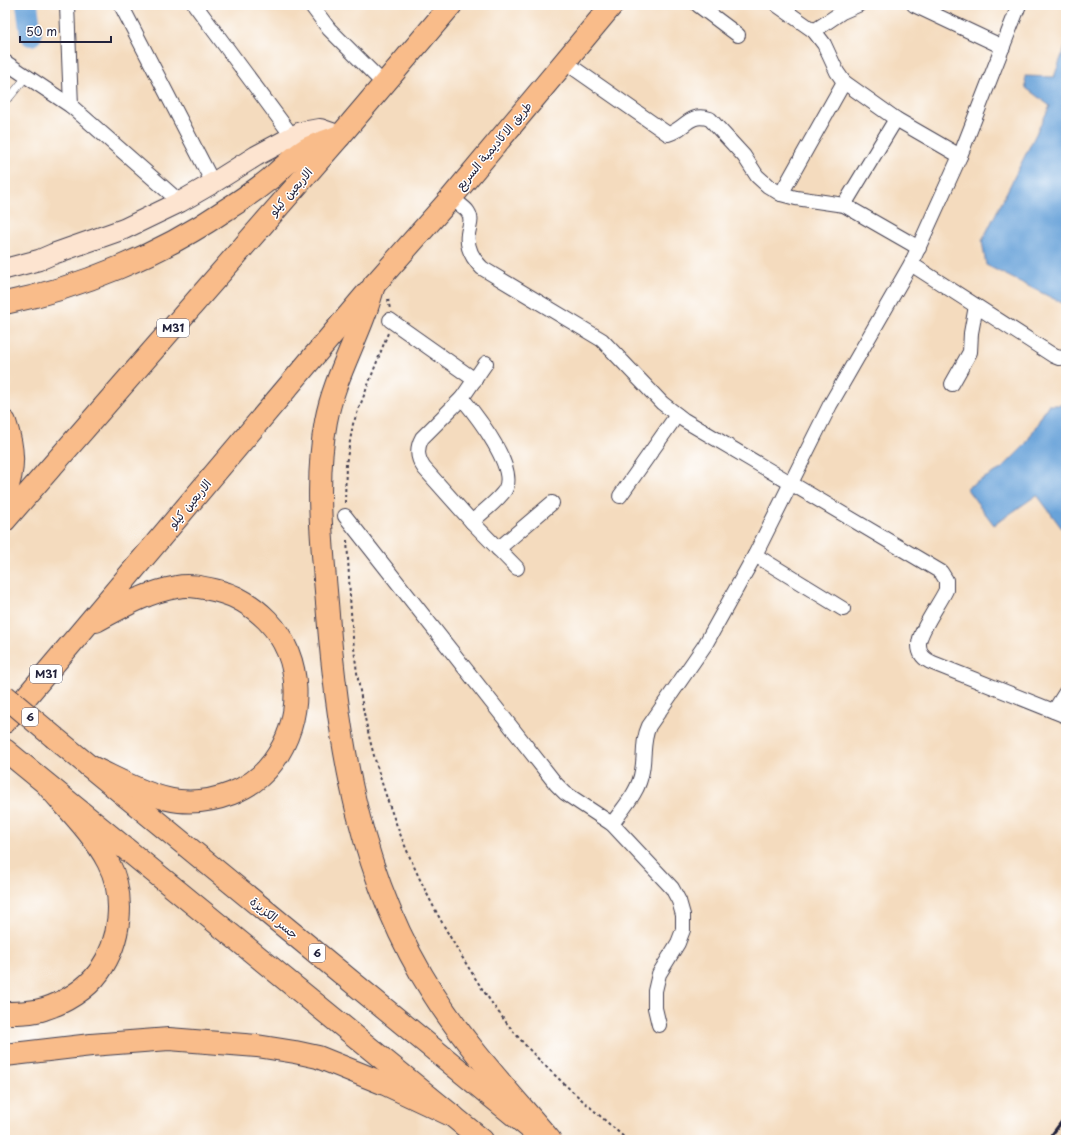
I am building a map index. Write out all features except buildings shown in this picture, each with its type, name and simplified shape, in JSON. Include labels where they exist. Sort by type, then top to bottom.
[{"type":"highway","points":[[5,303],[74,285],[127,263],[176,240],[215,218],[236,204],[307,149],[340,136],[451,5]]},
{"type":"highway","name":"طريق الاكاديمية السريع","points":[[377,282],[451,198],[612,5]]},
{"type":"highway","name":"الاربعين كيلو","points":[[5,520],[340,136]]},
{"type":"highway","points":[[377,282],[331,400],[321,462],[320,509],[332,662],[348,773],[357,813],[378,879],[399,930],[417,967],[450,1019],[468,1044],[550,1140]]},
{"type":"highway","name":"الاربعين كيلو","points":[[5,722],[377,282]]},
{"type":"highway","points":[[5,422],[12,450],[13,467],[5,495]]},
{"type":"highway","points":[[86,626],[153,592],[178,586],[194,586],[224,592],[239,598],[258,611],[271,625],[281,639],[288,654],[294,670],[296,688],[296,706],[293,720],[273,763],[261,775],[246,786],[232,793],[218,798],[198,802],[178,801],[140,789],[89,766]]},
{"type":"highway","name":"جسر الكزيزة","points":[[5,696],[544,1140]]},
{"type":"highway","points":[[5,750],[482,1140]]},
{"type":"highway","points":[[5,1013],[21,1013],[44,1009],[64,1001],[83,988],[99,973],[107,958],[118,926],[120,907],[116,881],[109,862],[98,844],[48,786]]},
{"type":"highway","points":[[5,1055],[91,1045],[169,1039],[257,1046],[318,1057],[385,1084],[453,1116]]},
{"type":"main road","points":[[5,268],[33,262],[124,229],[180,202],[292,136],[310,130],[320,129],[340,136]]},
{"type":"main road","points":[[5,258],[25,255],[53,254]]},
{"type":"street","points":[[67,5],[71,106]]},
{"type":"street","points":[[121,5],[213,183]]},
{"type":"street","points":[[195,5],[292,136]]},
{"type":"street","points":[[311,5],[329,29],[384,84]]},
{"type":"street","points":[[698,5],[738,35]]},
{"type":"street","points":[[777,5],[814,31],[824,44],[837,72],[844,82],[896,119],[960,156]]},
{"type":"street","points":[[814,31],[842,12],[858,5]]},
{"type":"street","points":[[914,5],[1003,47]]},
{"type":"street","points":[[612,824],[640,781],[644,740],[649,726],[705,645],[755,555],[830,405],[919,248],[960,156],[1020,5]]},
{"type":"street","points":[[5,62],[71,106],[180,202]]},
{"type":"street","points":[[564,62],[668,134],[675,132],[694,117],[702,116],[710,119],[744,156],[757,176],[768,186],[781,194],[796,198],[844,204],[919,248]]},
{"type":"street","points":[[781,194],[844,82]]},
{"type":"street","points":[[844,204],[896,119]]},
{"type":"street","points":[[451,198],[465,208],[470,215],[471,223],[468,234],[469,249],[472,256],[482,268],[586,329],[602,340],[662,403],[692,426],[791,483],[937,570],[944,576],[946,580],[946,590],[919,641],[920,650],[925,658],[933,663],[1060,713],[1066,692]]},
{"type":"street","points":[[911,264],[1054,356],[1059,358],[1066,357]]},
{"type":"street","points":[[952,384],[970,352],[971,332],[976,306]]},
{"type":"street","points":[[390,320],[475,380]]},
{"type":"street","points":[[486,364],[462,398],[422,438],[419,443],[418,453],[420,463],[424,468],[472,522],[517,568]]},
{"type":"street","points":[[462,398],[480,420],[499,453],[506,473],[507,482],[505,489],[500,496],[472,522]]},
{"type":"street","points":[[620,496],[676,415]]},
{"type":"street","points":[[498,549],[552,503]]},
{"type":"street","points":[[345,516],[556,784],[565,793],[612,824],[672,888],[679,901],[683,915],[683,930],[678,944],[659,974],[655,991],[655,1008],[659,1025]]},
{"type":"street","points":[[755,555],[844,609]]},
{"type":"lane","points":[[5,100],[10,97],[26,76]]},
{"type":"path","points":[[377,282],[388,298],[390,320],[386,339],[353,424],[346,464],[345,516],[354,652],[360,692],[378,771],[391,809],[422,884],[440,920],[488,998],[519,1038],[554,1075],[627,1140]]},
{"type":"water","points":[[1066,44],[1066,305],[986,265],[982,241],[1050,106],[1026,88],[1025,76],[1054,77]]},
{"type":"water","points":[[1048,405],[1066,405],[1066,534],[1037,495],[994,525],[966,488],[1001,469],[1025,445]]},
{"type":"waterway","points":[[27,5],[31,35]]},
{"type":"railway","points":[[1048,1140],[1066,1116]]},
{"type":"railway","points":[[1058,1140],[1066,1130]]}]
